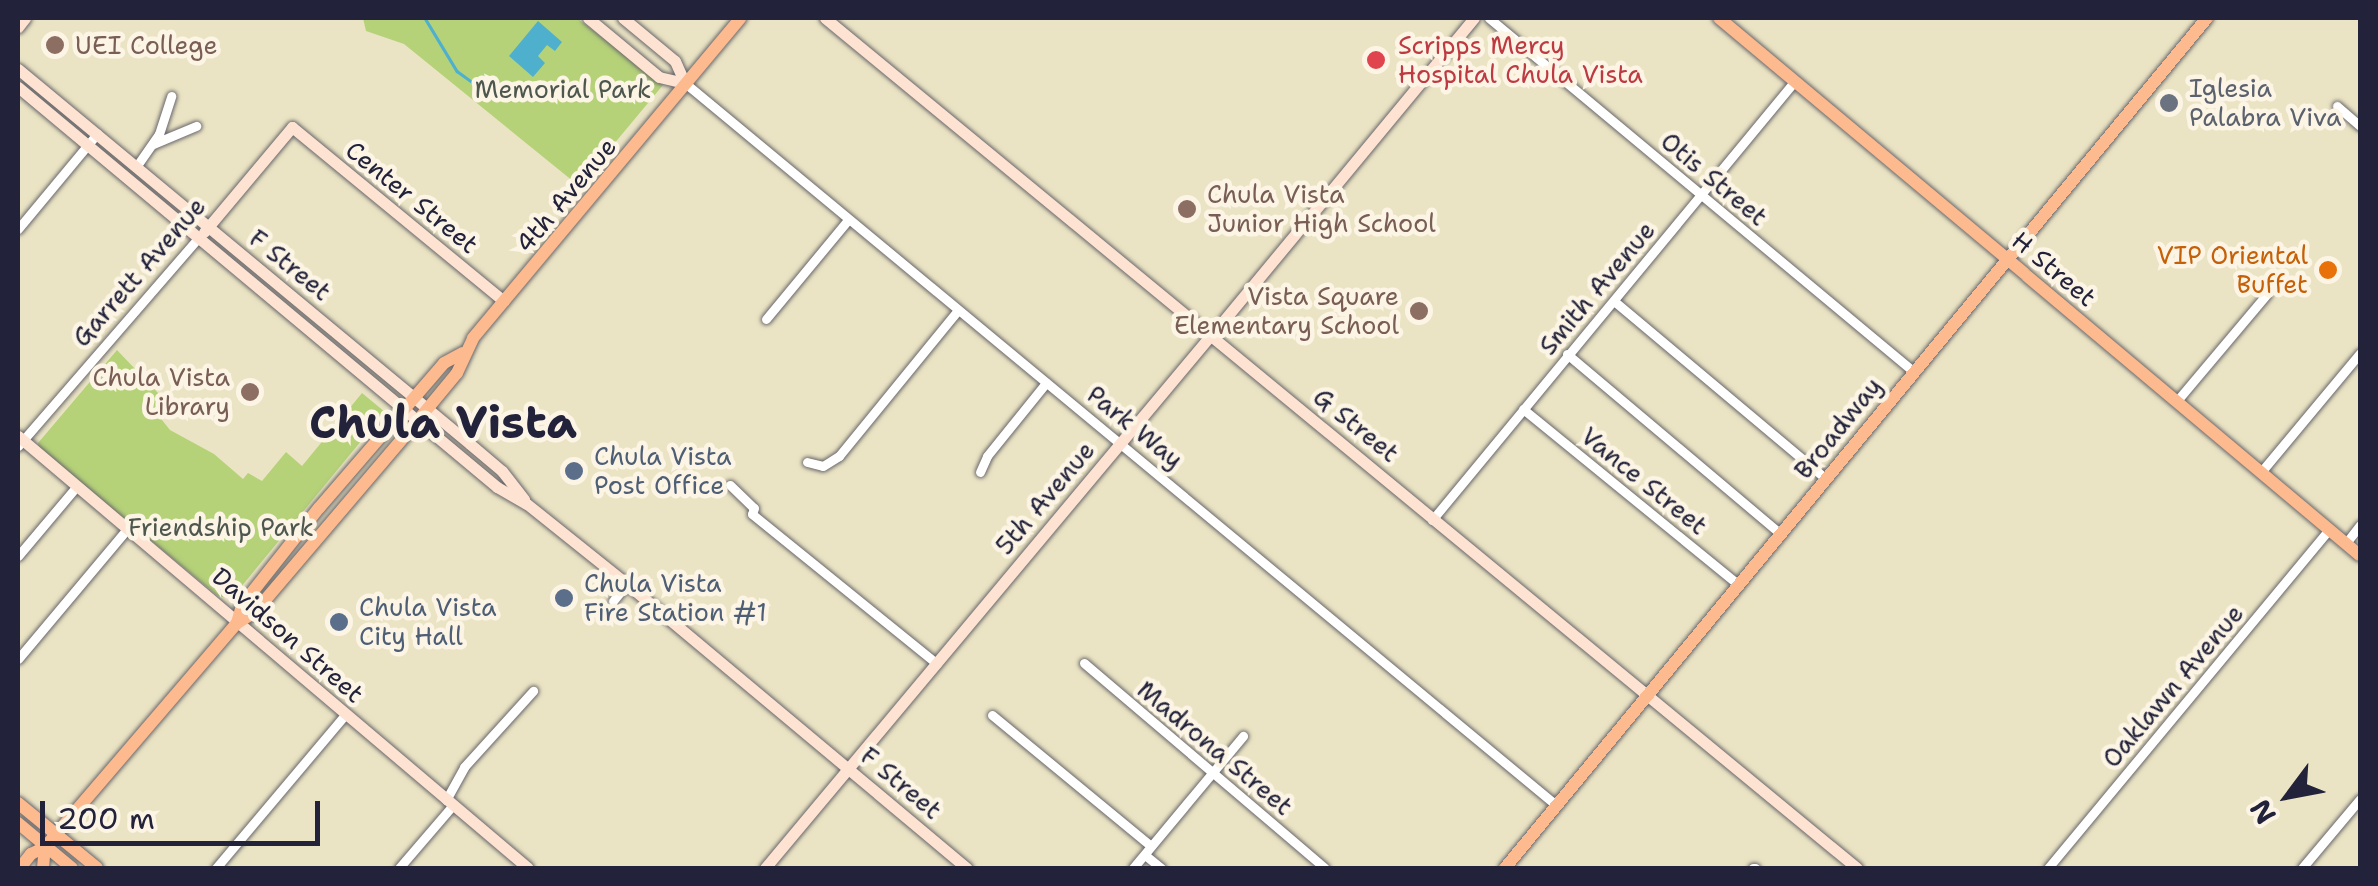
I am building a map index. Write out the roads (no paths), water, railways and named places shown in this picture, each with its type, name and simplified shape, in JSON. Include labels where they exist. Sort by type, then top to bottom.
[{"type":"main road","name":"4th Avenue","points":[[43,868],[46,848],[56,835],[237,622],[255,612],[458,374],[463,354],[504,301],[620,168],[740,18]]},
{"type":"main road","name":"H Street","points":[[1719,18],[2360,555]]},
{"type":"main road","name":"Broadway","points":[[1505,868],[2207,18]]},
{"type":"main road","name":"4th Avenue","points":[[237,622],[242,605],[410,402],[444,363],[463,354]]},
{"type":"main road","points":[[18,803],[96,868]]},
{"type":"main road","points":[[18,823],[72,868]]},
{"type":"main road","name":"4th Avenue","points":[[20,868],[31,854],[46,848]]},
{"type":"street","points":[[18,26],[25,18]]},
{"type":"street","name":"Park Way","points":[[588,18],[659,77],[685,83]]},
{"type":"street","name":"Park Way","points":[[623,18],[674,61],[685,83],[1556,804]]},
{"type":"street","name":"G Street","points":[[826,18],[1851,867]]},
{"type":"street","name":"5th Avenue","points":[[765,868],[1474,18]]},
{"type":"street","name":"Otis Street","points":[[1489,18],[1913,371]]},
{"type":"street","name":"F Street","points":[[18,69],[136,166],[204,232]]},
{"type":"street","name":"Smith Avenue","points":[[1432,520],[1794,82]]},
{"type":"street","name":"F Street","points":[[18,87],[88,146],[204,232],[424,414],[497,487],[527,504],[627,584],[968,868]]},
{"type":"street","points":[[136,166],[153,144],[170,96]]},
{"type":"street","points":[[2337,106],[2360,126]]},
{"type":"street","points":[[153,144],[196,126]]},
{"type":"street","name":"Center Street","points":[[292,127],[504,301]]},
{"type":"street","name":"Garrett Avenue","points":[[19,441],[292,127]]},
{"type":"street","points":[[18,229],[97,134]]},
{"type":"street","points":[[766,319],[848,220]]},
{"type":"street","points":[[2176,402],[2267,294]]},
{"type":"street","points":[[1614,301],[1826,479]]},
{"type":"street","points":[[807,462],[823,466],[839,456],[958,310]]},
{"type":"street","points":[[2261,472],[2360,352]]},
{"type":"street","points":[[1567,354],[1781,534]]},
{"type":"street","points":[[980,472],[988,456],[1046,383]]},
{"type":"street","name":"Vance Street","points":[[1523,409],[1739,585]]},
{"type":"street","name":"Davidson Street","points":[[19,441],[128,528],[528,868]]},
{"type":"street","points":[[730,485],[754,508],[752,514],[937,664]]},
{"type":"street","points":[[18,556],[77,486]]},
{"type":"street","points":[[2346,543],[2360,525]]},
{"type":"street","points":[[18,659],[128,528]]},
{"type":"street","name":"Oaklawn Avenue","points":[[2048,868],[2329,530]]},
{"type":"street","points":[[613,600],[627,584]]},
{"type":"street","name":"Madrona Street","points":[[1084,663],[1324,866]]},
{"type":"street","points":[[399,868],[449,803],[464,767],[534,691]]},
{"type":"street","points":[[216,868],[344,714]]},
{"type":"street","points":[[992,715],[1148,851],[1161,868]]},
{"type":"street","points":[[1133,868],[1244,736]]},
{"type":"street","points":[[2302,868],[2360,798]]},
{"type":"water","points":[[538,21],[562,42],[555,51],[547,45],[538,56],[545,63],[533,77],[509,56]]},
{"type":"waterway","points":[[425,18],[457,71],[486,92]]},
{"type":"place","name":"UEI College","points":[[55,45]]},
{"type":"place","name":"Scripps Mercy Hospital Chula Vista","points":[[1376,60]]},
{"type":"place","name":"Iglesia Palabra Viva","points":[[2169,103]]},
{"type":"place","name":"Chula Vista Junior High School","points":[[1187,209]]},
{"type":"place","name":"VIP Oriental Buffet","points":[[2328,270]]},
{"type":"place","name":"Vista Square Elementary School","points":[[1419,311]]},
{"type":"place","name":"Chula Vista Library","points":[[250,392]]},
{"type":"place","name":"Chula Vista Post Office","points":[[574,471]]},
{"type":"place","name":"Chula Vista Fire Station #1","points":[[564,598]]},
{"type":"place","name":"Chula Vista City Hall","points":[[339,622]]},
{"type":"district","name":"Chula Vista","points":[[443,423]]},
{"type":"park label","name":"Memorial Park","points":[[563,89]]},
{"type":"park label","name":"Friendship Park","points":[[221,527]]}]
